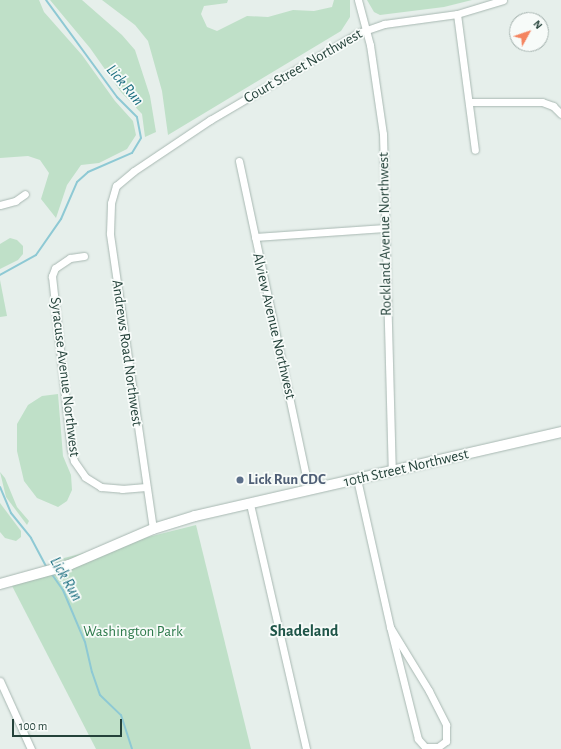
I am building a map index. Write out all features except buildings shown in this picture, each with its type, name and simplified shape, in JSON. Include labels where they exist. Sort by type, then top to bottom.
[{"type":"main road","name":"10th Street Northwest","points":[[2,583],[68,565],[153,529],[250,504],[561,432]]},
{"type":"street","name":"Rockland Avenue Northwest","points":[[358,0],[366,29],[383,134],[392,471]]},
{"type":"street","name":"Court Street Northwest","points":[[122,179],[210,120],[366,29],[384,24],[457,14],[504,0]]},
{"type":"street","points":[[457,14],[476,150]]},
{"type":"street","points":[[469,102],[542,102],[553,106],[561,114]]},
{"type":"street","name":"Alview Avenue Northwest","points":[[239,161],[309,490]]},
{"type":"street","name":"Andrews Road Northwest","points":[[122,179],[112,194],[110,233],[153,529]]},
{"type":"street","points":[[0,205],[15,202],[25,194]]},
{"type":"street","points":[[254,237],[385,228]]},
{"type":"street","name":"Syracuse Avenue Northwest","points":[[84,256],[70,258],[55,268],[52,276],[71,450],[74,461],[85,477],[101,486],[122,489],[146,487]]},
{"type":"street","points":[[357,479],[390,627],[418,739],[426,747],[438,747],[446,741],[446,725],[429,691],[390,627]]},
{"type":"street","points":[[250,504],[306,749]]},
{"type":"street","points":[[0,681],[31,749]]},
{"type":"green space","points":[[0,0],[39,0],[44,12],[82,55],[115,101],[133,121],[136,135],[127,149],[99,163],[81,165],[67,185],[56,218],[41,199],[49,173],[40,160],[28,156],[0,158]]},
{"type":"green space","points":[[50,0],[82,0],[122,35],[135,50],[150,96],[156,132],[145,137],[142,114],[121,92],[90,48]]},
{"type":"green space","points":[[102,0],[228,0],[227,3],[204,6],[201,14],[207,27],[217,31],[247,16],[268,17],[293,10],[314,11],[332,7],[334,0],[350,0],[350,17],[341,31],[168,135],[162,91],[148,41],[135,25]]},
{"type":"green space","points":[[367,0],[472,0],[444,7],[380,15],[374,12]]},
{"type":"green space","points":[[10,238],[17,240],[23,246],[23,254],[18,260],[0,269],[0,244]]},
{"type":"green space","points":[[0,280],[7,316],[0,317]]},
{"type":"green space","points":[[58,394],[63,456],[71,475],[72,490],[67,501],[58,507],[37,498],[24,481],[17,451],[17,424],[28,405],[42,396]]},
{"type":"green space","points":[[0,472],[5,478],[17,507],[29,521],[27,525],[6,497]]},
{"type":"green space","points":[[0,503],[21,531],[21,537],[16,541],[5,538],[0,532]]},
{"type":"green space","name":"Washington Park","points":[[196,525],[251,749],[96,749],[10,582],[64,558]]},
{"type":"waterway","name":"Lick Run","points":[[0,275],[36,255],[61,219],[77,182],[88,172],[132,153],[141,138],[137,117],[117,97],[46,0]]},
{"type":"waterway","name":"Lick Run","points":[[0,487],[11,513],[31,538],[47,568]]},
{"type":"waterway","name":"Lick Run","points":[[51,573],[63,590],[85,642],[92,672],[100,695],[121,715],[132,749]]},
{"type":"place","name":"Lick Run CDC","points":[[240,480]]},
{"type":"district","name":"Shadeland","points":[[304,631]]}]
